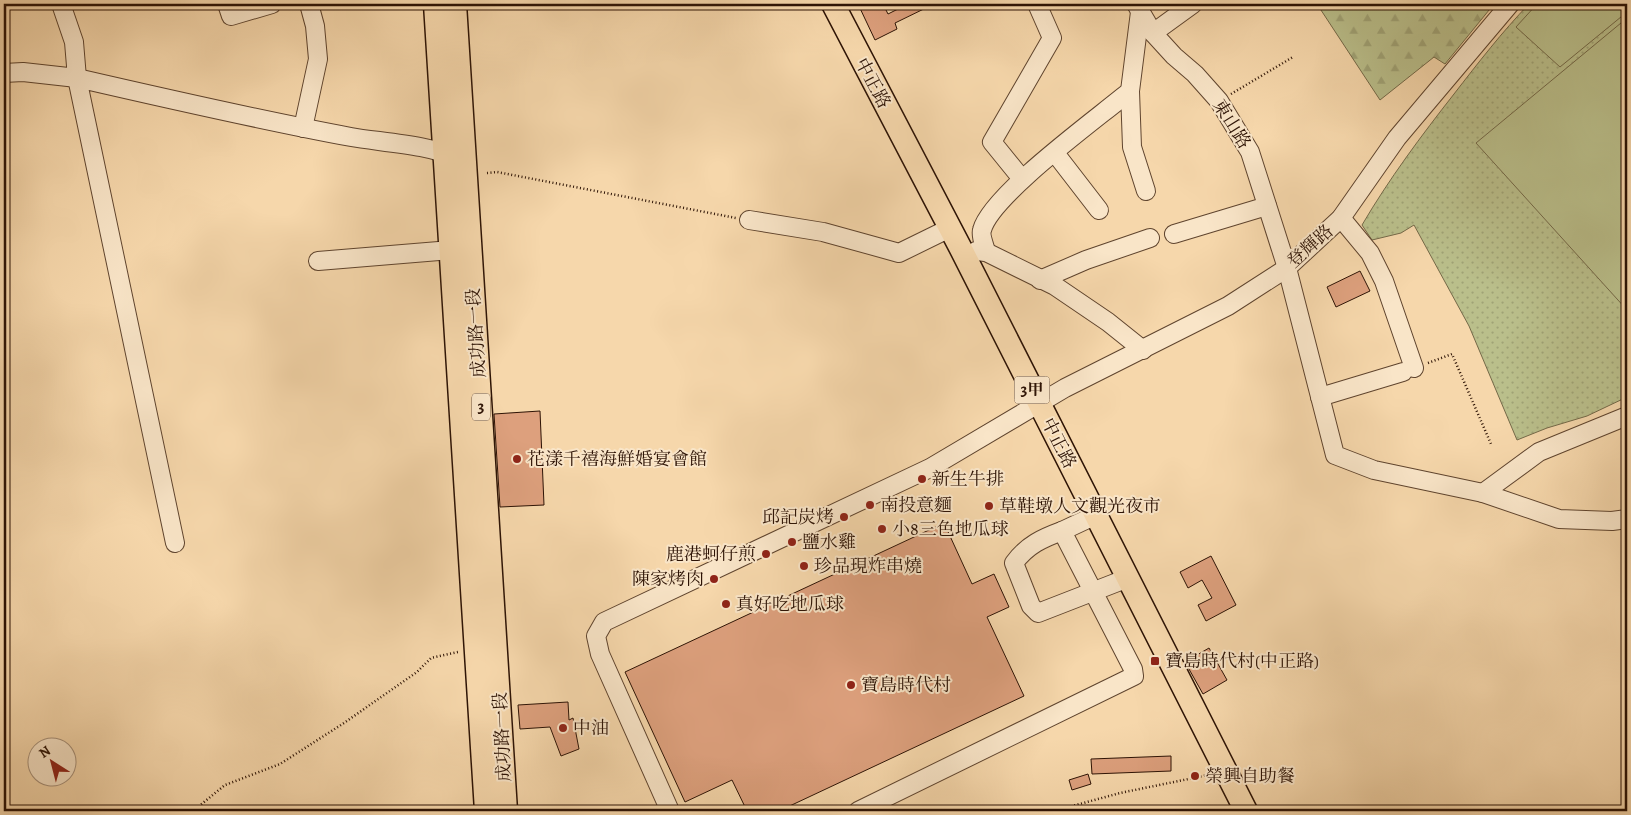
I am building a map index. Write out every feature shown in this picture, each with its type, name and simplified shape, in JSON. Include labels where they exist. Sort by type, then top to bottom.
[{"type":"main road","name":"成功路一段","points":[[436,4],[486,811]]},
{"type":"main road","name":"成功路一段","points":[[455,4],[506,811]]},
{"type":"main road","name":"中正路","points":[[833,4],[961,249],[1226,774]]},
{"type":"main road","name":"3甲","points":[[1226,774],[1246,811]]},
{"type":"street","points":[[61,4],[74,42],[77,78],[175,543]]},
{"type":"street","points":[[227,4],[231,16],[272,4]]},
{"type":"street","points":[[303,128],[318,59],[315,26],[309,4]]},
{"type":"street","points":[[1022,179],[992,142],[1052,38],[1037,4]]},
{"type":"street","points":[[1153,33],[1193,4]]},
{"type":"street","name":"登輝路","points":[[670,811],[600,654],[596,636],[604,622],[930,468],[1039,403],[1228,306],[1287,268],[1341,218],[1397,138],[1510,4]]},
{"type":"street","points":[[1138,8],[1130,91],[1132,147],[1146,191]]},
{"type":"street","name":"東山路","points":[[1138,8],[1153,33],[1174,56],[1195,74],[1219,101],[1250,152],[1287,268],[1335,455],[1374,470],[1482,493]]},
{"type":"street","points":[[4,73],[24,72],[77,78],[303,128],[380,143],[444,152],[466,166]]},
{"type":"street","points":[[986,252],[981,232],[989,214],[1022,179],[1130,91]]},
{"type":"street","points":[[1055,153],[1099,210]]},
{"type":"street","points":[[1174,234],[1267,206]]},
{"type":"street","points":[[1320,397],[1409,370],[1384,281],[1370,253],[1341,218]]},
{"type":"street","points":[[749,220],[823,232],[899,253],[950,228]]},
{"type":"street","points":[[1040,280],[1086,260],[1150,238]]},
{"type":"street","points":[[961,249],[986,252],[1055,286],[1108,322],[1143,350]]},
{"type":"street","points":[[318,261],[451,250]]},
{"type":"street","points":[[1482,493],[1539,452],[1627,416]]},
{"type":"street","points":[[1482,493],[1560,519],[1612,521],[1627,519]]},
{"type":"street","points":[[1096,515],[1039,540],[1022,551],[1014,563],[1031,606],[1038,613],[1128,578]]},
{"type":"street","points":[[858,811],[1134,676],[1133,669],[1062,530]]},
{"type":"path","points":[[1219,101],[1293,57]]},
{"type":"path","points":[[487,173],[497,172],[749,220]]},
{"type":"path","points":[[1409,370],[1452,354],[1491,444]]},
{"type":"path","points":[[193,811],[225,785],[280,764],[344,723],[417,672],[431,658],[476,648]]},
{"type":"path","points":[[1054,811],[1120,793],[1226,774]]},
{"type":"green space","points":[[1317,4],[1494,4],[1445,64],[1434,57],[1380,100]]},
{"type":"green space","points":[[1529,4],[1627,4],[1627,397],[1587,416],[1547,428],[1517,440],[1469,326],[1414,225],[1401,233],[1372,240],[1362,225],[1394,174],[1430,126],[1490,48]]},
{"type":"green space","points":[[1537,4],[1622,4],[1627,12],[1560,67],[1516,27]]},
{"type":"green space","points":[[1627,18],[1627,310],[1476,143]]},
{"type":"building","points":[[858,4],[883,4],[888,14],[908,4],[934,4],[895,23],[897,29],[875,40]]},
{"type":"building","points":[[1360,271],[1370,291],[1336,307],[1327,287]]},
{"type":"building","name":"花漾千禧海鮮婚宴會館","points":[[540,411],[544,505],[500,507],[494,414]]},
{"type":"building","points":[[944,523],[972,584],[994,574],[1009,607],[987,617],[1024,696],[779,811],[747,811],[732,780],[685,802],[625,672]]},
{"type":"building","points":[[1211,556],[1236,605],[1206,621],[1198,605],[1212,598],[1202,580],[1188,588],[1180,572]]},
{"type":"building","points":[[1209,648],[1227,680],[1203,694],[1185,662]]},
{"type":"building","name":"中油","points":[[568,702],[569,720],[573,718],[579,749],[561,756],[550,727],[520,729],[518,705]]},
{"type":"building","points":[[1171,756],[1171,771],[1092,774],[1091,759]]},
{"type":"building","points":[[1088,774],[1091,784],[1072,790],[1069,780]]},
{"type":"place","name":"花漾千禧海鮮婚宴會館","points":[[517,459]]},
{"type":"place","name":"新生牛排","points":[[922,479]]},
{"type":"place","name":"南投意麵","points":[[870,505]]},
{"type":"place","name":"草鞋墩人文觀光夜市","points":[[989,506]]},
{"type":"place","name":"邱記炭烤","points":[[844,517]]},
{"type":"place","name":"小8三色地瓜球","points":[[882,529]]},
{"type":"place","name":"鹽水雞","points":[[792,542]]},
{"type":"place","name":"鹿港蚵仔煎","points":[[766,554]]},
{"type":"place","name":"珍品現炸串燒","points":[[804,566]]},
{"type":"place","name":"陳家烤肉","points":[[714,579]]},
{"type":"place","name":"真好吃地瓜球","points":[[726,604]]},
{"type":"place","name":"寶島時代村(中正路)","points":[[1155,661]]},
{"type":"place","name":"寶島時代村","points":[[851,685]]},
{"type":"place","name":"中油","points":[[563,728]]},
{"type":"place","name":"榮興自助餐","points":[[1195,776]]}]
